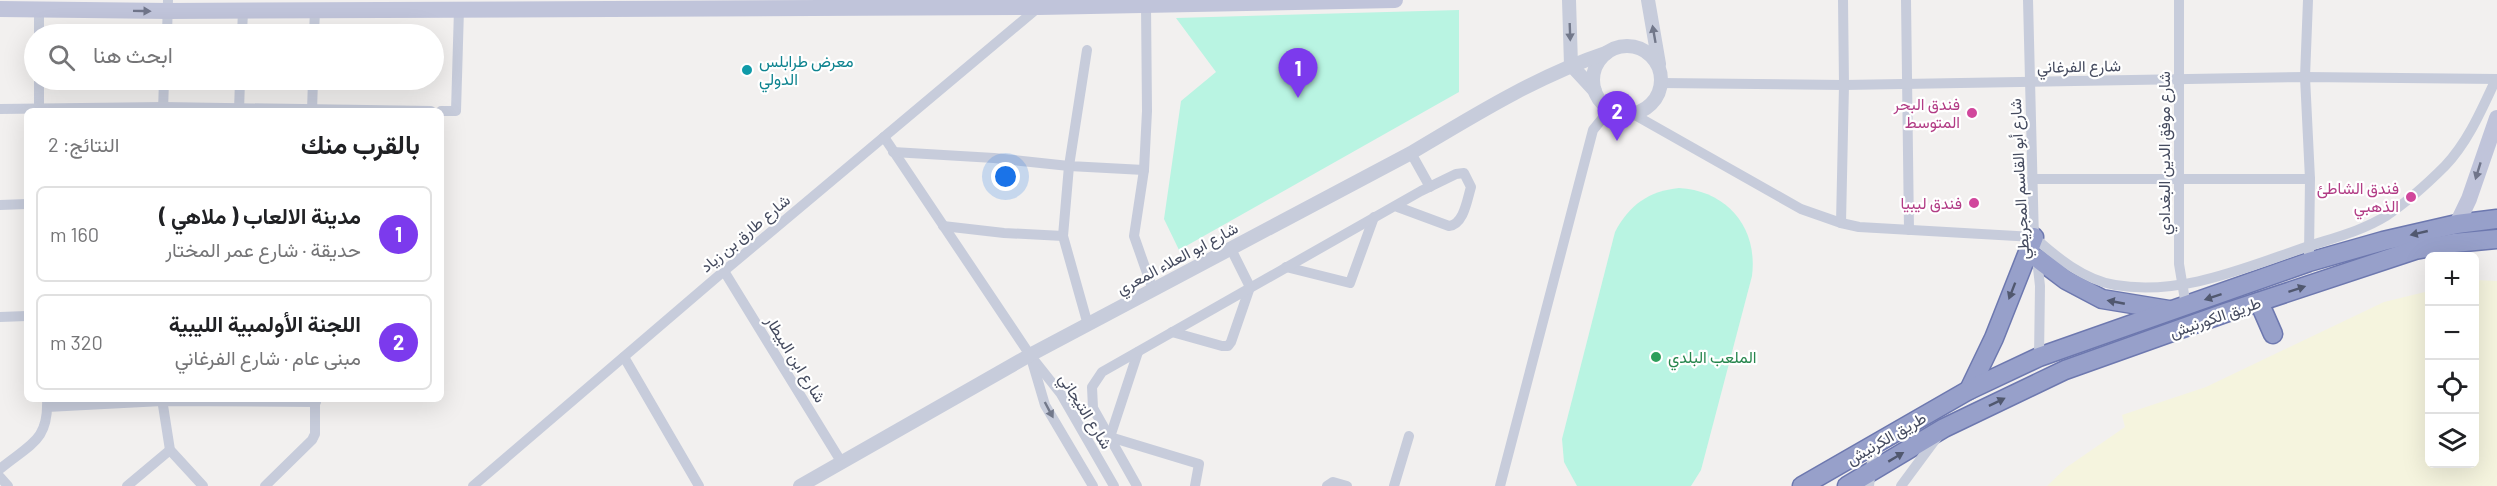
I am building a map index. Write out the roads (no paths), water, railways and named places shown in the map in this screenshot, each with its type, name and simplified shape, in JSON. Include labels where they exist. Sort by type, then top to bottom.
[{"type":"highway","name":"طريق الكورنيش","points":[[1970,390],[2039,357],[2180,308],[2309,254],[2457,224],[2497,219]]},
{"type":"highway","points":[[1970,390],[1994,338],[2034,237]]},
{"type":"highway","name":"طريق الكورنيش","points":[[1944,428],[2065,370],[2259,302],[2415,250],[2497,239]]},
{"type":"highway","points":[[2037,258],[2066,279],[2102,299],[2180,308]]},
{"type":"highway","points":[[2259,302],[2273,334]]},
{"type":"highway","name":"طريق الكرنيش","points":[[1802,486],[1970,390]]},
{"type":"highway","name":"طريق الكرنيش","points":[[1847,486],[1871,479],[1944,428]]},
{"type":"main road","points":[[0,9],[168,6],[243,11],[459,9],[579,4],[907,4],[1039,7],[1395,0]]},
{"type":"main road","points":[[2457,224],[2469,199],[2497,118]]},
{"type":"street","points":[[1569,0],[1571,65],[1610,110],[1625,114],[1642,111],[1655,100],[1661,83],[1648,0]]},
{"type":"street","points":[[1841,223],[1843,0]]},
{"type":"street","points":[[1906,0],[1909,230]]},
{"type":"street","name":"شارع أبو القاسم المجريطي","points":[[2028,0],[2034,237],[2040,286],[2039,357]]},
{"type":"street","name":"شارع موفق الدين البغدادي","points":[[2179,0],[2179,264],[2182,285],[2180,308]]},
{"type":"street","points":[[2308,0],[2305,77],[2310,179],[2309,254]]},
{"type":"street","points":[[1146,5],[1147,111],[1144,170],[1134,236],[1153,290]]},
{"type":"street","points":[[167,24],[168,6]]},
{"type":"street","name":"شارع طارق بن زياد","points":[[473,486],[724,271],[1039,7]]},
{"type":"street","points":[[39,9],[39,24]]},
{"type":"street","points":[[444,111],[456,111],[459,9]]},
{"type":"street","points":[[314,24],[315,10]]},
{"type":"street","points":[[242,24],[243,11]]},
{"type":"street","points":[[1595,91],[1594,70],[1606,53],[1615,48],[1636,47],[1654,59],[1659,69]]},
{"type":"street","points":[[1087,50],[1069,166],[1063,236],[1088,325]]},
{"type":"street","name":"شارع ابو العلاء المعري","points":[[800,486],[1030,355],[1411,153],[1571,65],[1606,53]]},
{"type":"street","name":"شارع الفرغاني","points":[[1661,83],[1844,85],[2305,77],[2497,79]]},
{"type":"street","points":[[1633,114],[1801,209],[1841,223],[1859,227],[2034,237],[2067,263],[2086,274],[2112,285],[2139,288],[2182,285],[2309,254],[2387,215],[2430,180],[2457,150],[2477,119],[2497,79]]},
{"type":"street","points":[[39,90],[39,108]]},
{"type":"street","points":[[163,108],[164,90]]},
{"type":"street","points":[[239,108],[240,90]]},
{"type":"street","points":[[312,108],[313,90]]},
{"type":"street","points":[[0,109],[24,110]]},
{"type":"street","points":[[1500,486],[1593,130],[1610,110]]},
{"type":"street","points":[[884,137],[1030,355]]},
{"type":"street","points":[[893,152],[1144,170]]},
{"type":"street","points":[[1411,153],[1430,187]]},
{"type":"street","points":[[1137,486],[1093,408],[1092,387],[1102,372],[1250,287],[1395,206],[1430,187],[1456,174],[1464,173],[1471,187],[1460,221],[1456,226],[1449,226],[1395,206]]},
{"type":"street","points":[[2032,179],[2310,179]]},
{"type":"street","points":[[0,205],[24,204]]},
{"type":"street","points":[[1286,267],[1350,283],[1374,218]]},
{"type":"street","points":[[943,226],[1004,233],[1063,236]]},
{"type":"street","points":[[1172,332],[1228,346],[1250,287],[1231,249]]},
{"type":"street","name":"شارع ابن البيطار","points":[[724,271],[842,464]]},
{"type":"street","points":[[0,317],[24,316]]},
{"type":"street","points":[[1110,437],[1138,352]]},
{"type":"street","name":"شارع التيجاني","points":[[1030,355],[1061,394],[1114,486]]},
{"type":"street","name":"شارع التيجاني","points":[[1030,355],[1045,405],[1092,484]]},
{"type":"street","points":[[624,357],[699,486]]},
{"type":"street","points":[[0,469],[41,435],[45,429],[47,403],[85,402]]},
{"type":"street","points":[[162,402],[170,450],[203,486]]},
{"type":"street","points":[[265,486],[312,440],[315,434],[316,402]]},
{"type":"street","points":[[1901,486],[1944,428]]},
{"type":"street","points":[[1394,486],[1409,436]]},
{"type":"street","points":[[1110,437],[1199,464],[1195,486]]},
{"type":"street","points":[[1871,479],[1874,446]]},
{"type":"street","points":[[127,486],[170,450]]},
{"type":"street","points":[[1092,484],[1107,474]]},
{"type":"street","points":[[0,477],[8,486]]},
{"type":"street","points":[[1327,486],[1333,482],[1347,486]]},
{"type":"place","name":"معرض طرابلس الدولي","points":[[747,70]]},
{"type":"place","name":"مدينة الالعاب ( ملاهي )","points":[[1298,98]]},
{"type":"place","name":"فندق البحر المتوسط","points":[[1972,113]]},
{"type":"place","name":"اللجنة الأولمبية الليبية","points":[[1617,141]]},
{"type":"place","name":"فندق الشاطئ الذهبي","points":[[2411,197]]},
{"type":"place","name":"فندق ليبيا","points":[[1974,203]]},
{"type":"place","name":"الملعب البلدي","points":[[1656,357]]}]
